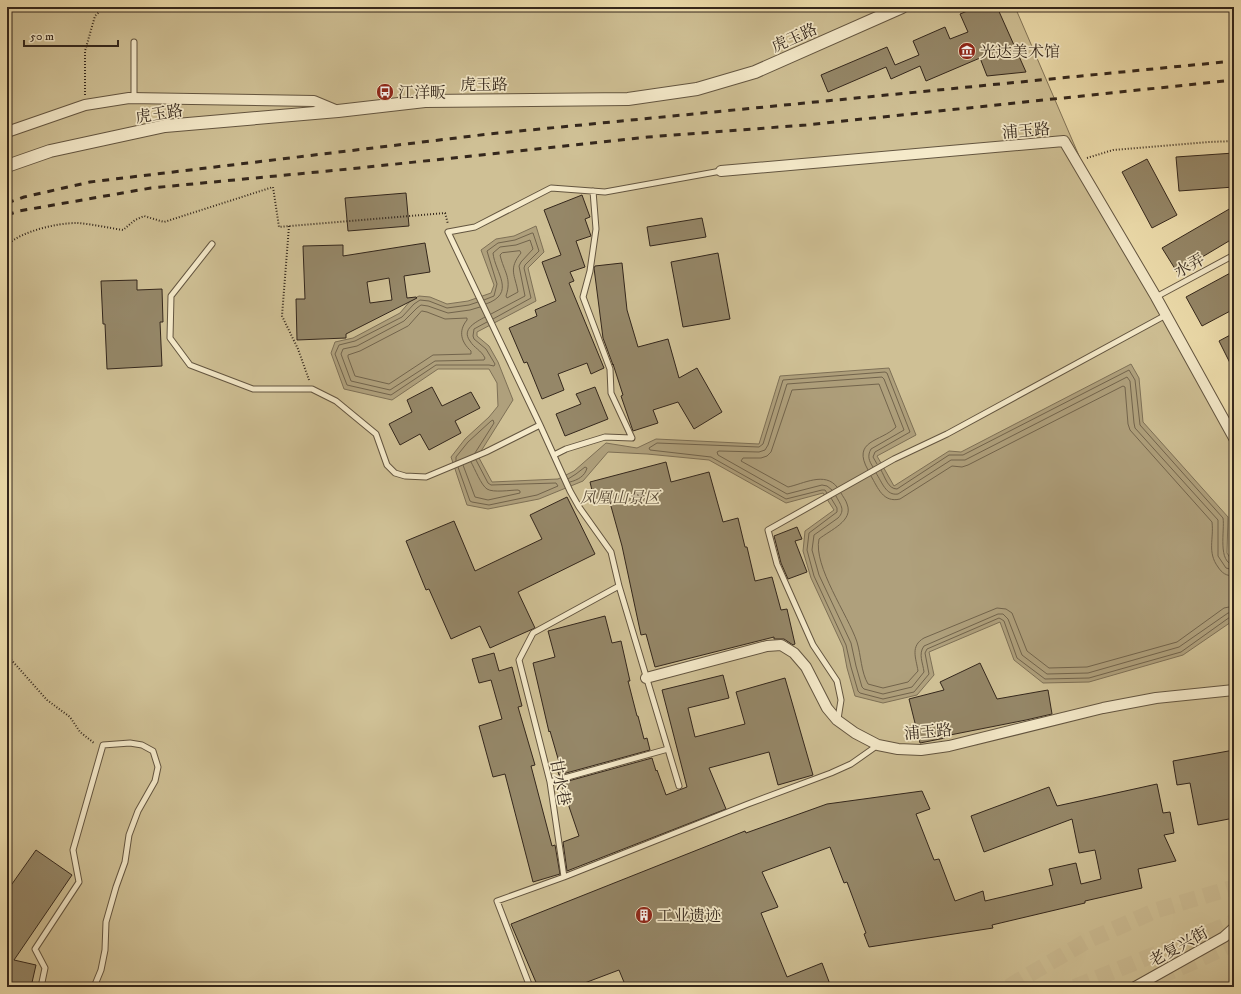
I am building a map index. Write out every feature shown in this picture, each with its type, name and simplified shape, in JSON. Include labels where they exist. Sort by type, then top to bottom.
[{"type":"street","name":"虎玉路","points":[[7,166],[50,152],[165,126],[338,111],[425,101],[628,99],[697,89],[754,72],[902,7]]},
{"type":"street","points":[[7,132],[85,105],[134,98],[314,101],[338,111]]},
{"type":"street","name":"浦玉路","points":[[721,170],[1064,141],[1156,297],[1234,438]]},
{"type":"street","name":"浦玉路","points":[[646,678],[767,646],[781,646],[794,652],[806,667],[827,708],[837,720],[855,733],[878,745],[898,749],[921,750],[949,746],[1103,708],[1156,698],[1234,690]]},
{"type":"street","name":"老复兴街","points":[[1135,987],[1224,937],[1234,928]]},
{"type":"lane","points":[[134,42],[134,98]]},
{"type":"lane","points":[[679,786],[619,586],[611,552],[579,507],[570,491],[448,232],[475,226],[550,188],[606,192],[721,170]]},
{"type":"lane","points":[[554,455],[566,449],[606,437],[632,438],[611,393],[610,369],[583,297],[590,271],[596,229],[593,191]]},
{"type":"lane","points":[[212,244],[171,296],[170,338],[190,365],[253,389],[312,389],[336,401],[376,434],[387,465],[396,473],[405,476],[426,477],[486,452],[540,425]]},
{"type":"lane","name":"水弄","points":[[1156,297],[1234,255]]},
{"type":"lane","points":[[837,720],[841,700],[837,681],[813,645],[777,564],[768,530],[894,459],[947,434],[1166,315]]},
{"type":"lane","name":"甘水巷","points":[[564,877],[550,782],[519,660],[533,634],[619,586]]},
{"type":"lane","points":[[41,987],[45,968],[35,949],[79,882],[73,850],[103,745],[130,742],[142,745],[154,751],[158,767],[155,781],[138,811],[129,835],[125,862],[106,922],[105,950],[94,987]]},
{"type":"lane","points":[[530,987],[497,901],[564,877],[748,804],[831,773],[851,764],[878,745]]},
{"type":"lane","points":[[550,782],[668,749]]},
{"type":"path","points":[[85,105],[85,51],[95,16],[104,7]]},
{"type":"path","points":[[1076,162],[1112,150],[1234,141]]},
{"type":"path","points":[[7,245],[29,232],[52,226],[77,223],[123,230],[135,220],[144,216],[164,222],[273,186],[279,227],[445,213],[451,231]]},
{"type":"path","points":[[289,226],[282,316],[298,349],[312,389]]},
{"type":"path","points":[[7,655],[47,700],[70,717],[80,732],[94,742],[103,745]]},
{"type":"green space","name":"凤凰山景区","points":[[7,7],[1015,7],[1089,179],[1234,436],[1234,987],[7,987]]},
{"type":"water","points":[[536,226],[544,252],[528,268],[536,301],[477,332],[477,336],[489,346],[498,362],[513,400],[478,456],[492,482],[558,479],[574,471],[606,443],[637,448],[656,439],[759,444],[780,376],[889,368],[916,435],[877,456],[894,486],[949,451],[961,452],[1131,364],[1139,378],[1143,422],[1228,517],[1227,553],[1234,564],[1234,620],[1183,655],[1089,682],[1043,683],[1014,660],[1000,622],[929,652],[934,675],[917,695],[883,703],[855,696],[843,647],[811,578],[803,551],[805,531],[834,510],[823,493],[786,503],[709,460],[608,452],[583,481],[539,499],[488,509],[467,505],[451,457],[465,439],[489,417],[498,406],[497,383],[489,369],[438,369],[392,400],[344,389],[331,353],[335,342],[353,338],[400,313],[411,300],[419,296],[430,297],[447,304],[468,301],[491,293],[494,285],[481,250],[496,239],[514,236]]},
{"type":"building","name":"光达美术馆","points":[[977,7],[997,7],[1026,72],[987,76],[980,58],[926,81],[920,66],[891,79],[886,67],[828,92],[821,75],[887,47],[895,65],[919,55],[913,41],[945,27],[950,39],[968,32],[960,14]]},
{"type":"building","points":[[1234,153],[1234,187],[1179,191],[1176,157]]},
{"type":"building","points":[[1147,159],[1177,215],[1152,228],[1122,172]]},
{"type":"building","points":[[406,193],[409,226],[348,231],[345,198]]},
{"type":"building","points":[[582,195],[590,217],[585,219],[591,236],[576,241],[585,267],[570,272],[574,281],[569,283],[604,368],[591,374],[587,363],[558,374],[564,390],[542,399],[527,362],[524,363],[509,328],[537,316],[535,310],[556,301],[542,262],[561,255],[544,210]]},
{"type":"building","points":[[1231,208],[1234,213],[1234,238],[1177,272],[1162,248]]},
{"type":"building","points":[[702,218],[706,237],[650,246],[647,227]]},
{"type":"building","points":[[425,243],[430,272],[404,276],[407,298],[417,298],[346,334],[346,338],[297,340],[296,299],[305,299],[303,246],[343,245],[343,256]],"holes":[[[389,278],[392,300],[370,303],[367,282]]]},
{"type":"building","points":[[718,253],[730,319],[683,327],[671,262]]},
{"type":"building","points":[[622,263],[627,310],[638,347],[668,339],[679,378],[697,368],[722,412],[694,429],[678,402],[653,410],[658,423],[633,431],[621,396],[623,395],[613,364],[603,338],[594,268],[595,266]]},
{"type":"building","points":[[1234,271],[1234,309],[1202,326],[1186,297]]},
{"type":"building","points":[[137,280],[137,290],[162,289],[163,322],[160,322],[162,366],[107,369],[101,281]]},
{"type":"building","points":[[1234,333],[1234,371],[1219,341]]},
{"type":"building","points":[[432,387],[442,406],[471,392],[480,408],[455,421],[461,433],[429,450],[420,434],[400,445],[389,424],[412,412],[407,400]]},
{"type":"building","points":[[595,387],[608,419],[565,436],[556,414],[581,404],[576,394]]},
{"type":"building","points":[[666,462],[671,482],[709,472],[723,522],[738,518],[755,581],[772,577],[781,610],[787,609],[795,644],[793,645],[784,639],[774,639],[774,637],[655,667],[646,634],[641,635],[622,546],[609,499],[595,503],[590,482]]},
{"type":"building","points":[[567,497],[595,554],[518,592],[535,628],[490,648],[480,626],[451,639],[429,589],[426,590],[406,541],[454,521],[475,571],[542,539],[530,515]]},
{"type":"building","points":[[797,527],[802,539],[795,541],[807,572],[788,579],[781,563],[774,536]]},
{"type":"building","points":[[605,616],[612,643],[621,641],[630,681],[628,681],[637,716],[644,739],[647,738],[650,750],[559,775],[555,763],[559,762],[550,731],[549,732],[533,663],[555,657],[548,631]]},
{"type":"building","points":[[494,653],[499,671],[512,667],[522,706],[518,707],[535,765],[531,766],[552,846],[555,845],[560,874],[533,882],[505,774],[493,777],[479,726],[502,719],[491,680],[479,683],[472,659]]},
{"type":"building","points":[[980,663],[997,699],[1048,690],[1052,714],[945,736],[945,738],[920,743],[909,699],[944,690],[940,682]]},
{"type":"building","points":[[723,675],[729,698],[688,708],[695,737],[745,724],[736,692],[785,678],[813,775],[778,785],[769,752],[709,768],[726,809],[567,871],[563,842],[579,836],[561,783],[652,758],[666,795],[687,787],[662,690]]},
{"type":"building","points":[[1234,750],[1234,818],[1198,825],[1190,783],[1177,785],[1173,761]]},
{"type":"building","points":[[1157,784],[1163,813],[1170,812],[1174,833],[1164,835],[1176,861],[1138,869],[1142,888],[992,925],[993,928],[869,947],[864,934],[866,933],[847,882],[844,883],[830,847],[762,872],[778,907],[761,913],[787,977],[822,963],[831,987],[626,987],[619,970],[574,987],[538,987],[511,924],[745,831],[746,833],[827,804],[922,791],[930,809],[916,814],[934,860],[939,859],[955,901],[983,891],[985,901],[1053,885],[1049,869],[1076,863],[1081,884],[1101,879],[1095,850],[1079,853],[1072,819],[984,852],[971,816],[1049,787],[1057,806]]},
{"type":"building","points":[[36,850],[72,875],[14,960],[36,965],[31,987],[7,987],[7,891]]},
{"type":"tunnel","points":[[1009,987],[1087,941],[1157,910],[1228,889],[1234,889]]},
{"type":"tunnel","points":[[1075,987],[1234,922]]},
{"type":"tunnel","points":[[1158,977],[1234,943]]},
{"type":"railway","points":[[7,203],[24,197],[90,182],[489,134],[1234,61]]},
{"type":"railway","points":[[7,215],[19,211],[151,188],[359,168],[648,137],[806,125],[1234,80]]},
{"type":"place","name":"光达美术馆","points":[[967,51]]},
{"type":"place","name":"江洋畈","points":[[385,92]]},
{"type":"place","name":"工业遗迹","points":[[644,915]]}]
